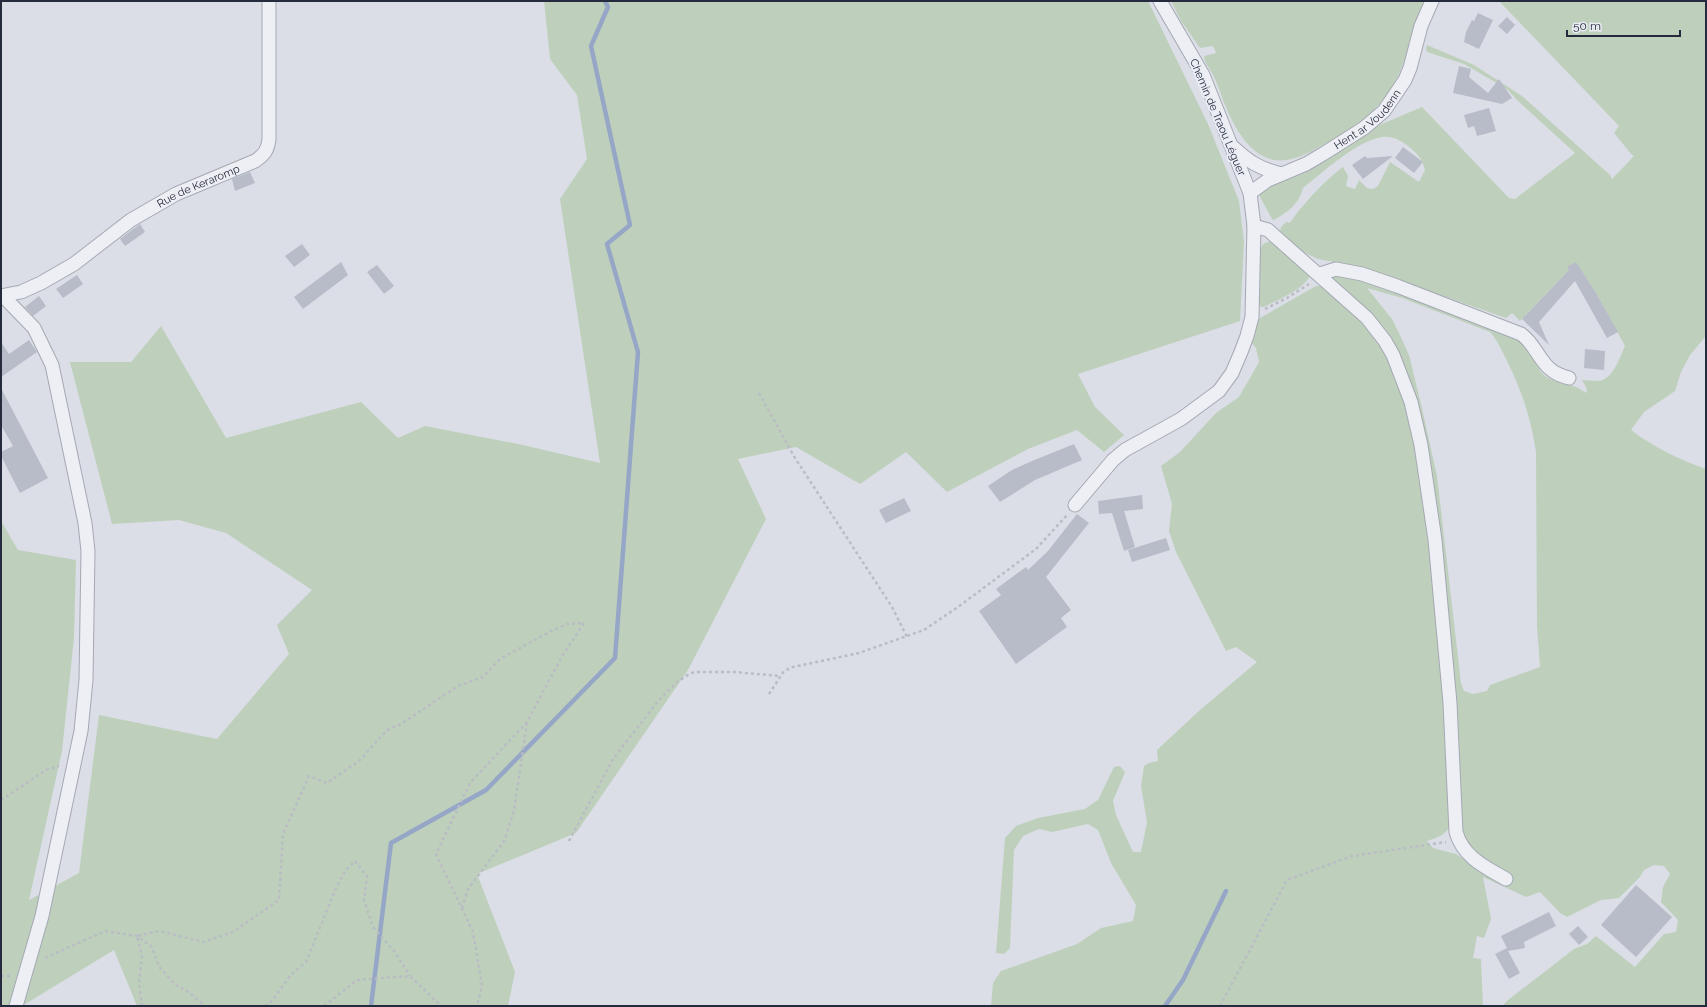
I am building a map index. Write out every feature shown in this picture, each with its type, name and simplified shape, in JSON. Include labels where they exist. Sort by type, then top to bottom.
[{"type":"street","name":"Rue de Keraromp","points":[[2,296],[21,292],[41,283],[74,264],[131,220],[176,194],[255,161],[263,155],[267,149],[269,140],[269,1]]},
{"type":"street","name":"Chemin de Traou Léguer","points":[[1075,505],[1113,460],[1125,450],[1181,419],[1219,391],[1232,373],[1247,336],[1252,317],[1254,226],[1250,192],[1203,75],[1160,1]]},
{"type":"street","name":"Hent ar Voudenn","points":[[1250,192],[1268,180],[1306,164],[1324,154],[1364,128],[1384,111],[1405,80],[1410,68],[1421,26],[1432,1]]},
{"type":"street","points":[[1231,145],[1255,165],[1267,171],[1282,174]]},
{"type":"street","points":[[1254,226],[1268,230],[1320,274],[1367,318],[1385,341],[1404,381],[1417,426],[1435,540],[1450,703],[1455,823],[1458,839],[1461,846],[1471,857],[1506,879]]},
{"type":"street","points":[[1320,274],[1336,269],[1362,274],[1521,334],[1531,342],[1548,368],[1569,378]]},
{"type":"street","points":[[2,296],[34,328],[52,365],[85,523],[88,551],[84,717],[42,916],[16,1006]]},
{"type":"path","points":[[1252,317],[1298,291],[1320,274]]},
{"type":"path","points":[[760,393],[795,458],[892,607],[907,637]]},
{"type":"path","points":[[769,694],[784,671],[793,667],[859,653],[924,630],[958,607],[1036,549],[1075,505]]},
{"type":"path","points":[[28,965],[105,931],[137,936],[159,931],[203,942],[233,932],[279,900],[283,834],[308,776],[326,784],[359,761],[386,730],[401,724],[458,686],[483,678],[500,659],[552,630],[568,624],[584,623],[561,658],[527,722],[470,783],[436,854],[473,932],[482,986],[477,1006]]},
{"type":"path","points":[[569,841],[613,759],[659,700],[677,682],[691,673],[697,672],[736,672],[780,676]]},
{"type":"path","points":[[462,909],[468,889],[504,841],[514,811],[527,722]]},
{"type":"path","points":[[1,800],[46,770],[75,761]]},
{"type":"path","points":[[1220,1006],[1287,880],[1352,856],[1420,847],[1458,839]]},
{"type":"path","points":[[265,1006],[272,1001],[290,976],[306,962],[336,888],[345,871],[355,861],[368,876],[364,900],[373,927],[395,952],[410,976],[441,1006]]},
{"type":"path","points":[[137,936],[142,957],[139,982],[142,1006]]},
{"type":"path","points":[[137,936],[151,946],[160,968],[176,985],[190,993],[205,1006]]},
{"type":"path","points":[[324,1006],[357,980],[410,976]]},
{"type":"green space","points":[[544,1],[1148,1],[1208,124],[1239,201],[1244,242],[1240,321],[1078,374],[1095,407],[1124,435],[1104,452],[1077,430],[1028,449],[947,492],[906,452],[860,484],[796,447],[738,459],[766,519],[688,670],[576,833],[477,874],[515,972],[508,1006],[137,1006],[114,950],[22,1006],[1,1006],[1,521],[18,550],[76,560],[74,638],[62,751],[29,900],[79,873],[99,715],[217,739],[289,654],[277,625],[312,590],[226,533],[179,520],[112,524],[70,362],[131,362],[161,326],[226,438],[361,402],[398,438],[425,426],[523,445],[600,463],[560,199],[587,159],[577,95],[550,59]]},
{"type":"green space","points":[[1171,1],[1424,1],[1408,51],[1398,76],[1386,96],[1374,110],[1353,127],[1309,153],[1286,160],[1274,160],[1263,156],[1254,150],[1238,131],[1232,121],[1212,72],[1205,61],[1204,56],[1216,53],[1213,46],[1200,48],[1181,21]]},
{"type":"green space","points":[[1499,1],[1706,1],[1706,336],[1690,355],[1681,372],[1675,391],[1644,412],[1631,430],[1667,452],[1706,469],[1706,1006],[1502,1006],[1574,949],[1587,944],[1596,936],[1635,967],[1664,934],[1676,932],[1678,920],[1661,902],[1663,887],[1670,874],[1664,866],[1654,865],[1644,870],[1640,877],[1619,898],[1601,900],[1567,917],[1560,913],[1540,892],[1526,897],[1483,877],[1491,919],[1484,938],[1477,936],[1473,958],[1481,959],[1483,1006],[991,1006],[993,983],[1001,971],[1077,944],[1101,928],[1133,921],[1136,905],[1111,863],[1098,830],[1088,824],[1052,832],[1039,829],[1023,836],[1014,850],[1010,948],[1004,954],[996,953],[1005,838],[1016,826],[1038,818],[1085,809],[1098,800],[1114,767],[1120,766],[1125,772],[1113,801],[1116,815],[1133,852],[1141,852],[1147,822],[1141,786],[1144,766],[1158,761],[1157,750],[1200,710],[1257,662],[1236,647],[1226,651],[1176,552],[1169,531],[1172,504],[1161,466],[1180,452],[1216,413],[1239,397],[1259,362],[1256,348],[1251,342],[1256,324],[1260,318],[1316,286],[1323,286],[1361,316],[1397,370],[1422,461],[1445,678],[1450,827],[1440,836],[1427,841],[1433,848],[1456,854],[1470,863],[1459,812],[1459,752],[1455,695],[1436,521],[1400,359],[1332,279],[1332,276],[1357,280],[1404,293],[1518,339],[1534,351],[1537,364],[1541,372],[1546,377],[1577,387],[1586,393],[1587,389],[1582,380],[1599,381],[1608,376],[1615,367],[1625,346],[1596,293],[1576,263],[1520,321],[1512,313],[1506,318],[1360,267],[1318,259],[1292,245],[1280,232],[1281,227],[1286,222],[1290,223],[1314,193],[1343,167],[1348,176],[1346,186],[1355,189],[1359,180],[1367,188],[1373,189],[1378,186],[1390,162],[1419,182],[1425,170],[1424,165],[1417,154],[1408,146],[1396,139],[1383,137],[1373,139],[1352,150],[1303,188],[1296,203],[1284,214],[1274,220],[1272,219],[1259,195],[1261,191],[1317,166],[1377,126],[1422,107],[1509,198],[1515,199],[1575,153],[1507,89],[1464,64],[1427,52],[1427,45],[1474,65],[1522,96],[1610,175],[1612,179],[1634,156],[1614,133],[1619,126]],"holes":[[[1367,288],[1402,298],[1490,332],[1500,346],[1517,383],[1529,417],[1534,440],[1536,452],[1537,626],[1540,667],[1490,685],[1487,691],[1473,694],[1464,691],[1461,683],[1437,476],[1409,355],[1392,319]]]},
{"type":"green space","points":[[1273,241],[1311,274],[1308,280],[1297,289],[1264,307],[1261,307],[1258,303],[1260,250],[1263,244]]},
{"type":"building","points":[[1478,13],[1493,20],[1479,49],[1464,42],[1466,32],[1472,20],[1474,21]]},
{"type":"building","points":[[1507,17],[1515,25],[1507,34],[1498,26]]},
{"type":"building","points":[[1459,66],[1471,69],[1469,77],[1488,93],[1499,79],[1512,98],[1502,104],[1453,93]]},
{"type":"building","points":[[1489,108],[1496,131],[1477,136],[1474,126],[1468,128],[1464,115]]},
{"type":"building","points":[[1403,147],[1423,162],[1414,173],[1395,158]]},
{"type":"building","points":[[1365,156],[1367,158],[1393,156],[1363,179],[1352,165]]},
{"type":"building","points":[[250,172],[255,183],[235,191],[232,179]]},
{"type":"building","points":[[140,224],[145,232],[125,246],[120,239]]},
{"type":"building","points":[[302,244],[310,255],[294,267],[285,256]]},
{"type":"building","points":[[341,262],[348,275],[303,309],[294,297]]},
{"type":"building","points":[[1576,262],[1596,293],[1618,332],[1607,338],[1575,281],[1539,322],[1549,345],[1522,319],[1569,270],[1567,267]]},
{"type":"building","points":[[377,265],[394,286],[384,294],[367,272]]},
{"type":"building","points":[[77,275],[83,284],[63,298],[56,289]]},
{"type":"building","points":[[39,296],[46,306],[33,316],[25,307]]},
{"type":"building","points":[[29,340],[37,352],[1,377],[1,342],[9,354]]},
{"type":"building","points":[[1585,349],[1605,351],[1604,370],[1584,368]]},
{"type":"building","points":[[1,388],[48,478],[20,493],[1,456],[1,452],[13,446],[1,425]]},
{"type":"building","points":[[1074,444],[1082,460],[1035,480],[1000,502],[988,486],[1012,470]]},
{"type":"building","points":[[1142,495],[1143,509],[1124,511],[1135,547],[1124,551],[1112,513],[1099,514],[1098,501]]},
{"type":"building","points":[[904,498],[911,511],[886,523],[879,510]]},
{"type":"building","points":[[1077,514],[1089,523],[1046,577],[1071,610],[1061,618],[1067,627],[1016,664],[979,611],[1001,595],[996,589],[1026,567],[1028,570],[1048,551]]},
{"type":"building","points":[[1166,538],[1170,550],[1132,562],[1128,550]]},
{"type":"building","points":[[1636,885],[1672,917],[1636,957],[1601,925]]},
{"type":"building","points":[[1549,912],[1556,926],[1524,942],[1525,948],[1508,951],[1520,973],[1509,979],[1495,954],[1507,948],[1501,936]]},
{"type":"building","points":[[1578,926],[1588,937],[1579,945],[1569,934]]},
{"type":"waterway","points":[[371,1006],[391,843],[486,790],[615,658],[638,352],[607,244],[630,225],[591,46],[608,7],[605,1]]},
{"type":"waterway","points":[[1165,1006],[1183,980],[1226,891]]}]
